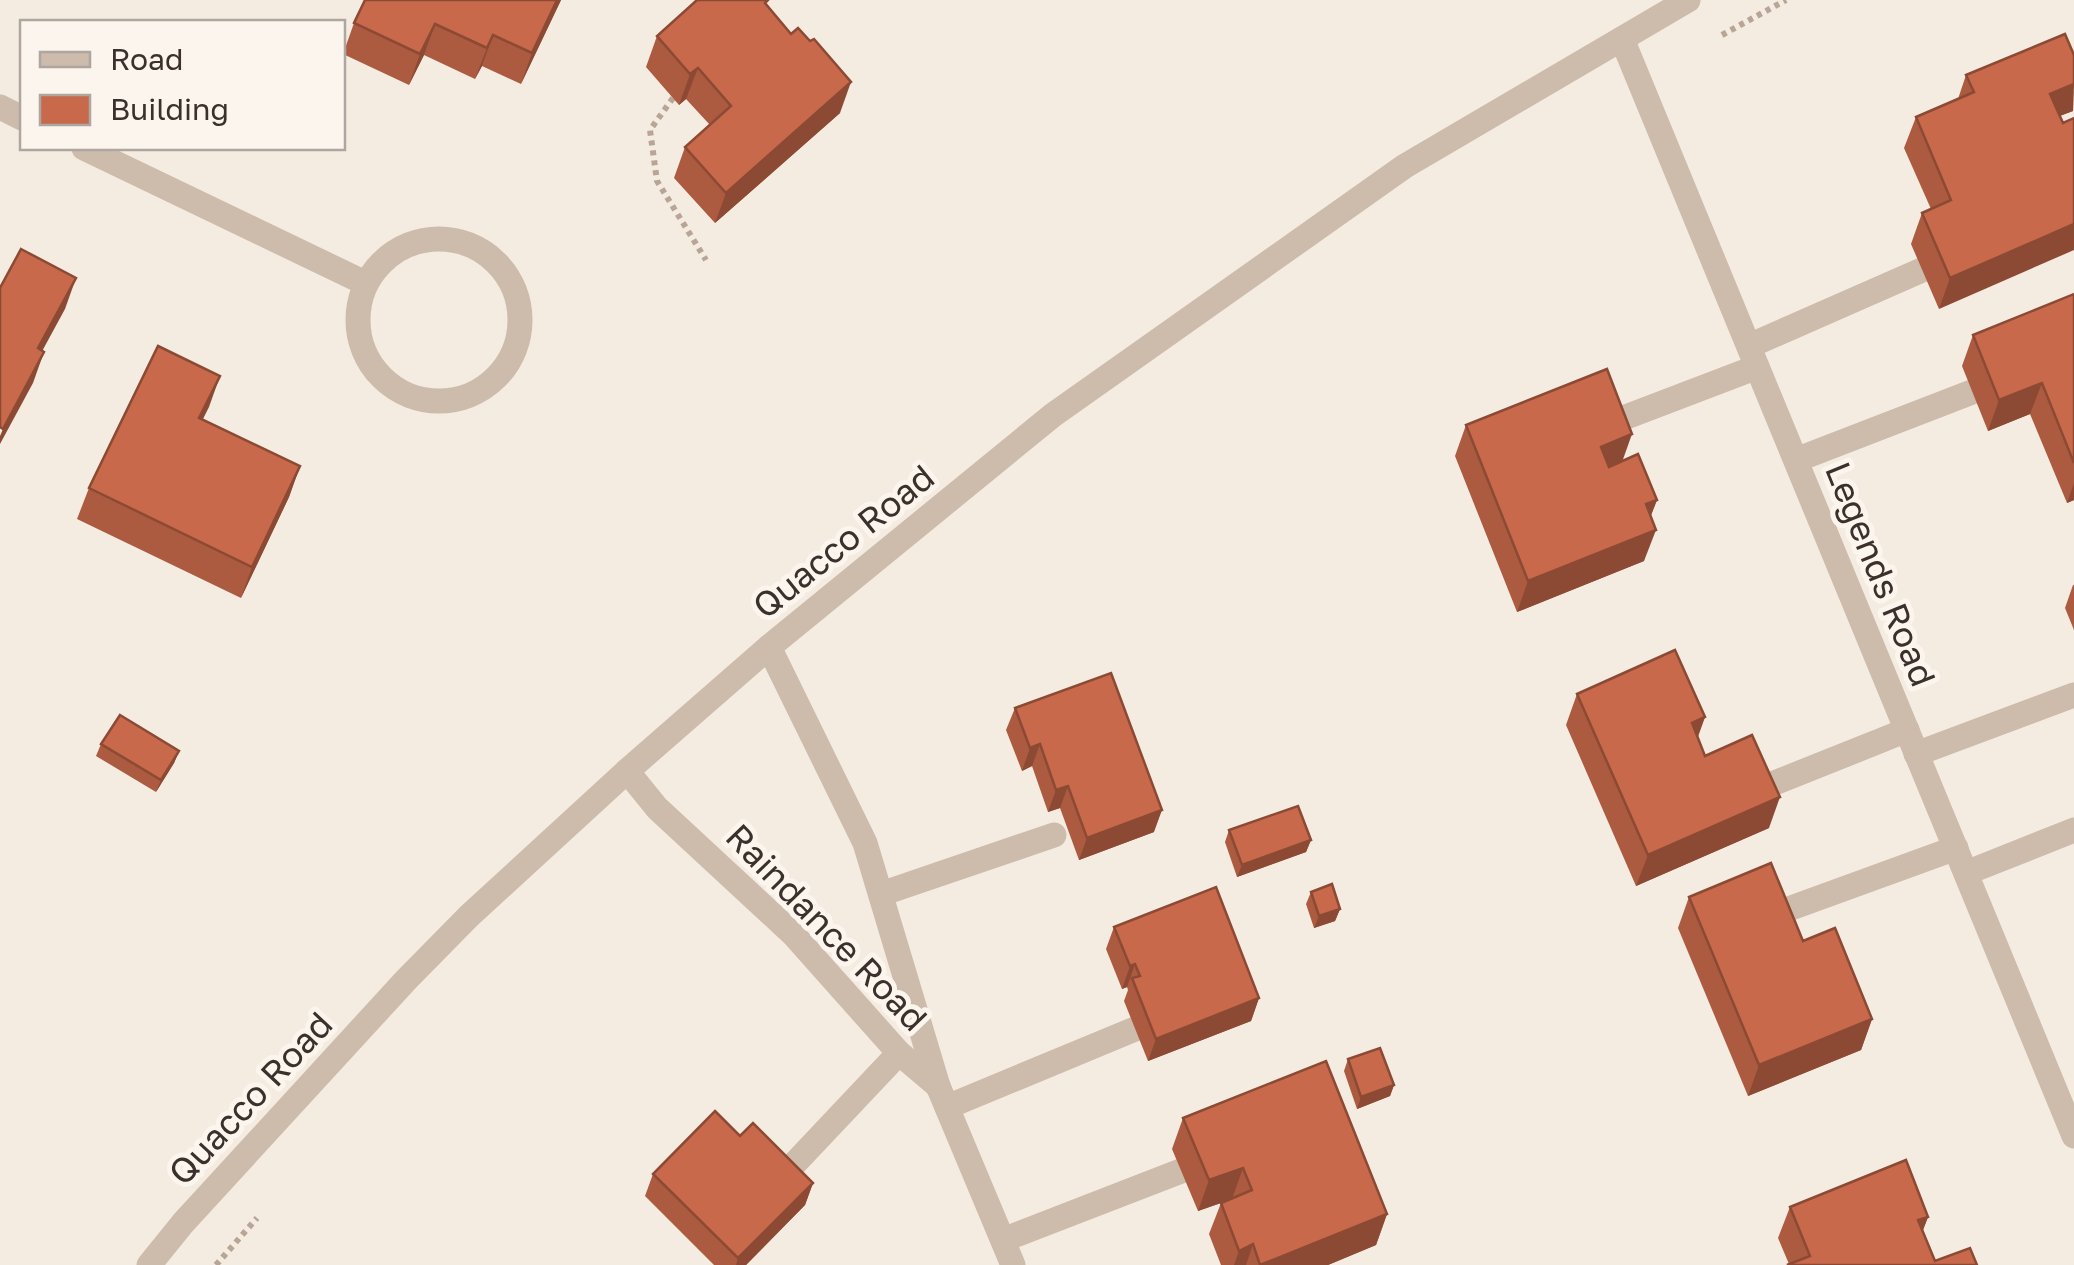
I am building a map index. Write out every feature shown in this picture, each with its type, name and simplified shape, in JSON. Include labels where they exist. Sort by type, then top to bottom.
[{"type":"street","name":"Quacco Road","points":[[149,1265],[182,1223],[469,916],[769,647],[1052,415],[1405,166],[1688,0]]},
{"type":"street","name":"Legends Road","points":[[1622,39],[2074,1136]]},
{"type":"street","points":[[88,150],[365,283]]},
{"type":"street","points":[[431,238],[458,240],[484,251],[504,269],[517,294],[521,320],[516,347],[504,370],[484,388],[459,400],[432,402],[406,396],[384,381],[366,360],[358,335],[358,309],[365,283],[381,261],[405,246],[431,238]]},
{"type":"street","points":[[1604,425],[1753,357],[1922,270]]},
{"type":"street","points":[[1796,460],[1972,392]]},
{"type":"street","name":"Raindance Road","points":[[769,647],[865,843],[943,1096],[1013,1265]]},
{"type":"street","points":[[1752,792],[2074,695]]},
{"type":"street","name":"Raindance Road","points":[[627,771],[658,808],[794,934],[898,1053],[943,1096]]},
{"type":"street","points":[[1966,873],[2074,830]]},
{"type":"street","points":[[881,894],[1054,834]]},
{"type":"street","points":[[1768,916],[1956,848]]},
{"type":"street","points":[[943,1096],[1135,1029]]},
{"type":"street","points":[[780,1180],[898,1053]]},
{"type":"street","points":[[1003,1240],[1181,1171]]},
{"type":"path","points":[[1767,10],[1786,0]]},
{"type":"path","points":[[673,98],[650,130],[656,181],[706,260]]},
{"type":"building","points":[[365,0],[557,0],[532,53],[493,35],[487,48],[435,24],[420,54],[354,23]]},
{"type":"building","points":[[697,0],[768,0],[765,3],[791,34],[798,28],[810,41],[814,39],[851,82],[726,193],[685,147],[731,106],[698,68],[690,74],[657,36]]},
{"type":"building","points":[[2065,34],[2074,55],[2074,84],[2050,94],[2063,123],[2074,118],[2074,224],[1950,278],[1922,213],[1951,200],[1916,117],[1974,92],[1966,75]]},
{"type":"building","points":[[21,249],[76,278],[38,348],[44,352],[3,429],[0,288]]},
{"type":"building","points":[[2074,294],[2074,463],[2042,383],[1999,400],[1973,335]]},
{"type":"building","points":[[158,346],[220,376],[199,418],[300,466],[252,567],[89,488]]},
{"type":"building","points":[[1607,369],[1632,434],[1601,447],[1609,467],[1638,454],[1657,500],[1646,504],[1656,530],[1528,581],[1466,425]]},
{"type":"building","points":[[1675,650],[1705,717],[1692,723],[1705,756],[1752,735],[1780,797],[1648,855],[1577,694]]},
{"type":"building","points":[[1111,673],[1162,810],[1087,838],[1068,786],[1056,790],[1040,744],[1030,748],[1015,708]]},
{"type":"building","points":[[120,715],[179,751],[161,780],[101,744]]},
{"type":"building","points":[[1298,806],[1311,840],[1242,865],[1229,830]]},
{"type":"building","points":[[1771,863],[1803,941],[1835,928],[1872,1019],[1759,1065],[1689,897]]},
{"type":"building","points":[[1332,884],[1340,909],[1319,916],[1311,892]]},
{"type":"building","points":[[1216,887],[1259,998],[1156,1039],[1132,978],[1140,976],[1135,964],[1130,966],[1114,927]]},
{"type":"building","points":[[1380,1048],[1394,1085],[1361,1097],[1348,1059]]},
{"type":"building","points":[[1326,1061],[1387,1214],[1260,1265],[1253,1244],[1239,1251],[1221,1203],[1252,1190],[1243,1168],[1209,1180],[1183,1118]]},
{"type":"building","points":[[715,1111],[740,1136],[753,1123],[813,1183],[738,1258],[653,1174]]},
{"type":"building","points":[[1906,1160],[1928,1217],[1918,1220],[1935,1261],[1970,1248],[1977,1265],[1787,1265],[1810,1256],[1790,1207]]}]
